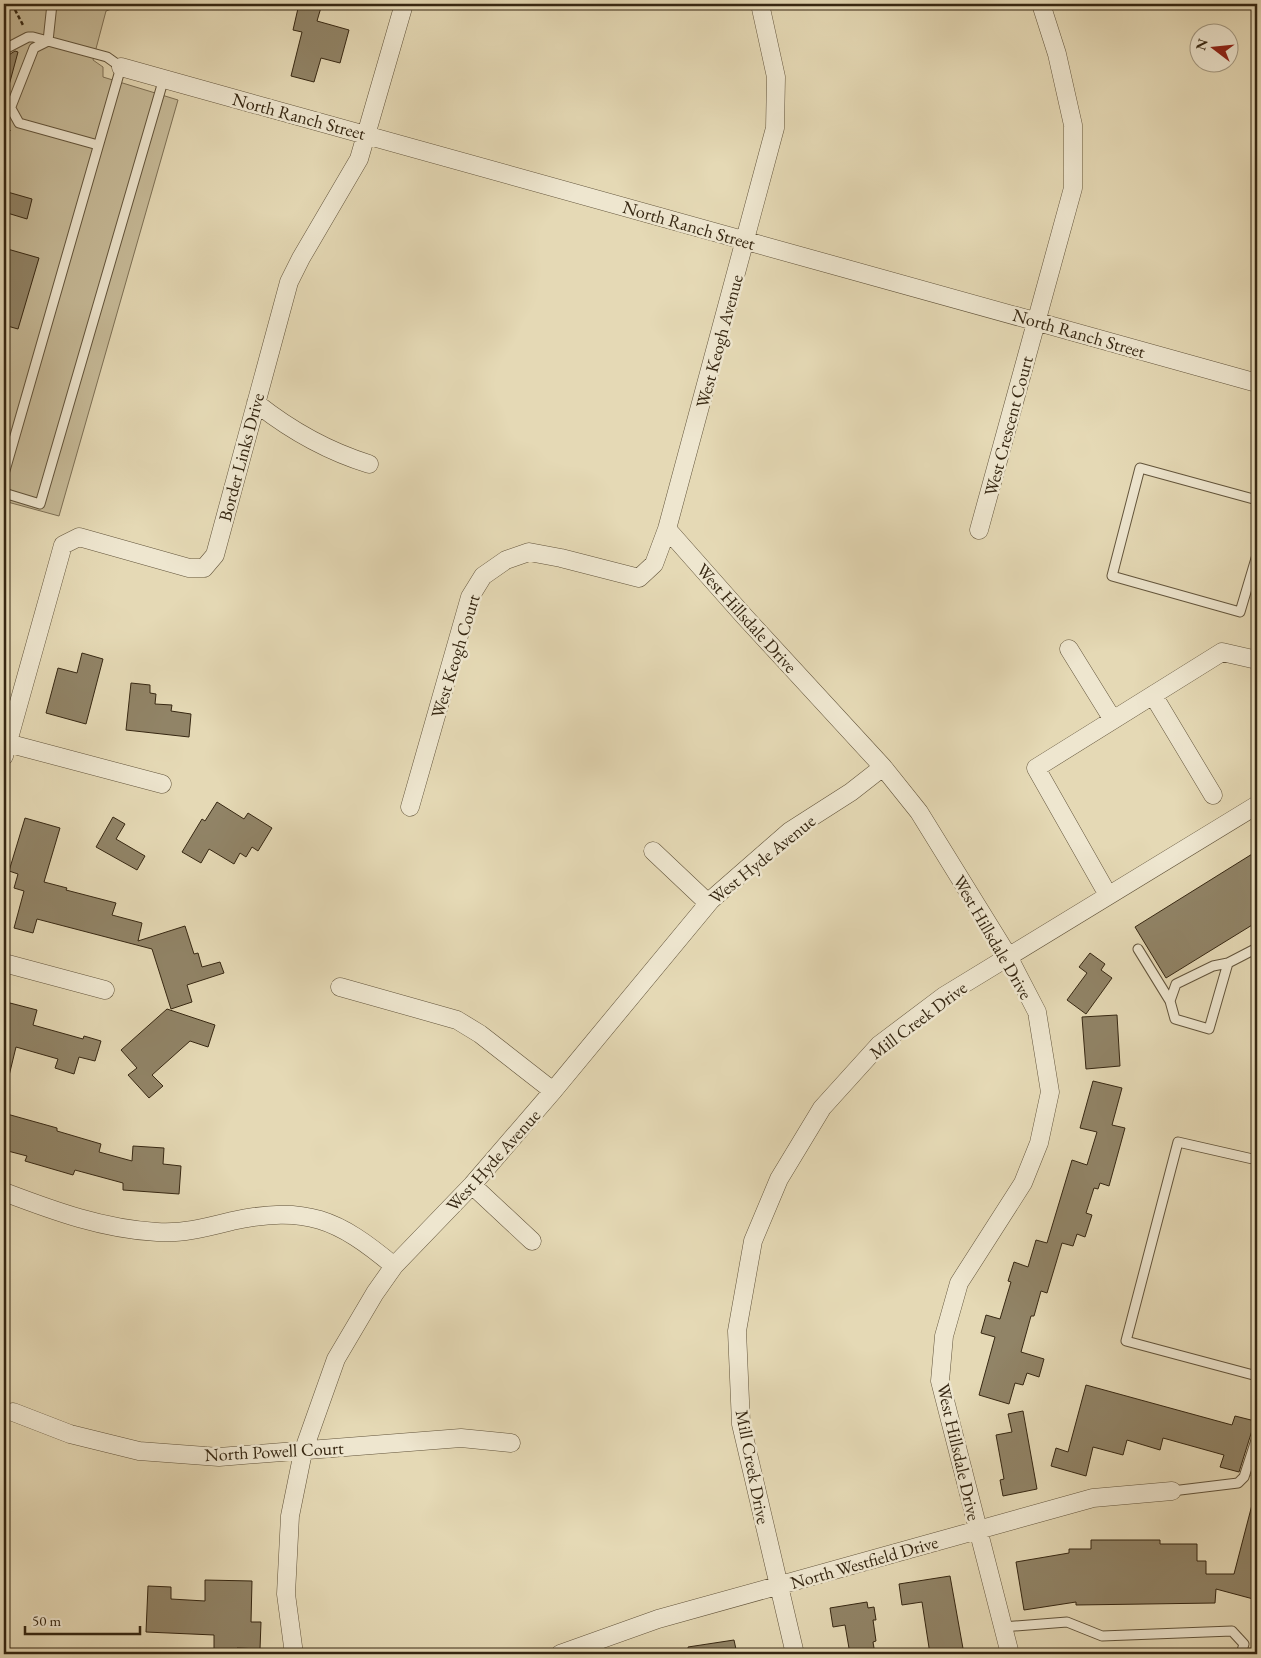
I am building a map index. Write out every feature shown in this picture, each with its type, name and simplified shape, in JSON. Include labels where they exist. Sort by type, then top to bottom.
[{"type":"street","name":"Border Links Drive","points":[[6,750],[63,546],[79,537],[189,568],[204,568],[215,555],[289,282],[300,258],[360,159],[404,4]]},
{"type":"street","name":"West Keogh Avenue","points":[[667,529],[775,128],[776,78],[760,4]]},
{"type":"street","name":"West Crescent Court","points":[[979,530],[1073,188],[1073,124],[1057,54],[1041,4]]},
{"type":"street","name":"North Ranch Street","points":[[121,67],[1257,383]]},
{"type":"street","points":[[256,403],[306,437],[341,456],[369,464]]},
{"type":"street","name":"West Hillsdale Drive","points":[[667,529],[883,767],[919,812],[1008,956],[1036,1012],[1050,1092],[1039,1143],[1023,1183],[959,1283],[944,1336],[940,1380],[1010,1654]]},
{"type":"street","name":"West Keogh Court","points":[[410,807],[470,597],[483,576],[506,560],[529,552],[639,578],[654,564],[667,529]]},
{"type":"street","points":[[1069,649],[1113,720]]},
{"type":"street","points":[[1108,895],[1036,768],[1222,652],[1257,660]]},
{"type":"street","points":[[1153,695],[1213,795]]},
{"type":"street","points":[[6,750],[162,784]]},
{"type":"street","name":"West Hyde Avenue","points":[[294,1654],[286,1594],[290,1516],[303,1452],[336,1359],[375,1292],[394,1266],[472,1185],[553,1091],[708,903],[790,831],[851,792],[883,767]]},
{"type":"street","name":"Mill Creek Drive","points":[[795,1654],[741,1424],[737,1331],[753,1241],[780,1179],[822,1108],[879,1045],[944,996],[1257,805]]},
{"type":"street","points":[[653,850],[708,903]]},
{"type":"street","points":[[4,963],[105,990]]},
{"type":"street","points":[[340,987],[457,1020],[480,1034],[553,1091]]},
{"type":"street","points":[[472,1185],[532,1241]]},
{"type":"street","points":[[4,1192],[65,1215],[117,1228],[159,1233],[198,1229],[259,1215],[296,1214],[336,1225],[370,1246],[394,1266]]},
{"type":"street","name":"North Powell Court","points":[[13,1412],[70,1434],[139,1451],[219,1457],[303,1452],[461,1438],[511,1442]]},
{"type":"street","name":"North Westfield Drive","points":[[560,1654],[658,1619],[1092,1498],[1172,1491]]},
{"type":"lane","points":[[48,40],[52,4]]},
{"type":"lane","points":[[4,52],[4,50],[28,37],[48,40],[107,57],[121,67],[4,474]]},
{"type":"lane","points":[[10,109],[34,48],[48,40]]},
{"type":"lane","points":[[4,493],[40,504],[164,78]]},
{"type":"lane","points":[[4,96],[19,123],[98,145]]},
{"type":"lane","points":[[1257,500],[1140,468],[1112,576],[1240,612],[1257,555]]},
{"type":"lane","points":[[1138,948],[1170,1002],[1175,1019],[1209,1029],[1228,963]]},
{"type":"lane","points":[[1170,1002],[1176,984],[1213,966],[1228,963],[1257,948]]},
{"type":"lane","points":[[1257,1160],[1178,1142],[1126,1341],[1257,1376]]},
{"type":"lane","points":[[1172,1491],[1238,1483],[1244,1477],[1257,1437]]},
{"type":"lane","points":[[1003,1627],[1067,1622],[1102,1636],[1232,1631],[1244,1644],[1241,1654]]},
{"type":"path","points":[[12,4],[28,37]]},
{"type":"shaded area","points":[[4,4],[125,4],[106,11],[93,60],[103,67],[103,77],[178,100],[59,516],[4,501]]},
{"type":"building","points":[[299,4],[322,4],[317,21],[349,30],[340,63],[321,58],[314,82],[291,76],[302,32],[293,30]]},
{"type":"building","points":[[15,51],[18,52],[8,89],[4,89],[4,58]]},
{"type":"building","points":[[4,191],[32,199],[27,219],[4,212]]},
{"type":"building","points":[[4,248],[39,258],[18,329],[4,325]]},
{"type":"building","points":[[82,653],[103,659],[86,724],[46,713],[58,668],[77,673]]},
{"type":"building","points":[[131,683],[150,685],[150,693],[156,694],[155,704],[172,705],[171,711],[191,714],[189,737],[126,730]]},
{"type":"building","points":[[217,802],[244,819],[248,813],[272,828],[258,851],[252,847],[246,857],[240,853],[234,864],[209,849],[201,863],[182,852],[202,819],[205,821]]},
{"type":"building","points":[[113,817],[125,824],[116,839],[145,856],[137,870],[96,847]]},
{"type":"building","points":[[25,818],[60,828],[44,882],[67,888],[66,890],[116,903],[112,915],[142,923],[138,941],[185,926],[194,954],[198,953],[202,967],[220,962],[224,973],[187,985],[192,1002],[171,1009],[152,949],[37,919],[33,933],[14,928],[24,891],[14,888],[18,874],[9,871]]},
{"type":"building","points":[[1257,851],[1257,922],[1166,978],[1135,927]]},
{"type":"building","points":[[1090,953],[1105,964],[1101,970],[1112,978],[1086,1014],[1067,1000],[1087,973],[1079,967]]},
{"type":"building","points":[[10,1003],[37,1010],[33,1025],[83,1039],[84,1036],[101,1041],[95,1061],[79,1057],[74,1074],[55,1068],[58,1059],[16,1047],[8,1080],[4,1079],[4,1008],[8,1009]]},
{"type":"building","points":[[167,1009],[215,1025],[208,1047],[190,1041],[152,1075],[163,1086],[149,1098],[128,1075],[137,1068],[121,1050]]},
{"type":"building","points":[[1117,1015],[1120,1066],[1086,1069],[1082,1017]]},
{"type":"building","points":[[1093,1081],[1122,1088],[1112,1125],[1125,1128],[1109,1186],[1100,1183],[1098,1189],[1094,1188],[1086,1213],[1092,1215],[1085,1237],[1077,1234],[1073,1246],[1062,1243],[1047,1293],[1041,1291],[1034,1316],[1031,1316],[1021,1352],[1044,1359],[1039,1377],[1027,1373],[1023,1385],[1015,1383],[1009,1404],[979,1395],[995,1337],[981,1333],[986,1315],[1000,1319],[1011,1282],[1008,1281],[1014,1262],[1028,1267],[1036,1240],[1047,1243],[1072,1160],[1087,1165],[1097,1132],[1080,1128]]},
{"type":"building","points":[[7,1114],[57,1128],[57,1131],[101,1144],[99,1152],[132,1161],[133,1146],[164,1148],[163,1164],[181,1166],[179,1194],[123,1190],[123,1183],[75,1170],[73,1175],[25,1161],[27,1156],[4,1150],[4,1125]]},
{"type":"building","points":[[1086,1385],[1232,1425],[1235,1416],[1255,1421],[1239,1472],[1220,1467],[1224,1455],[1163,1438],[1160,1450],[1127,1440],[1123,1455],[1093,1447],[1086,1476],[1051,1466],[1056,1448],[1068,1452]]},
{"type":"building","points":[[1023,1411],[1037,1489],[1003,1496],[1000,1480],[1004,1479],[996,1435],[1012,1432],[1008,1414]]},
{"type":"building","points":[[1257,1456],[1257,1477],[1251,1476]]},
{"type":"building","points":[[1253,1501],[1257,1502],[1257,1600],[1216,1589],[1215,1603],[1076,1605],[1076,1602],[1024,1610],[1016,1562],[1069,1553],[1069,1549],[1091,1549],[1091,1540],[1160,1540],[1160,1544],[1197,1544],[1197,1561],[1206,1561],[1206,1574],[1234,1574]]},
{"type":"building","points":[[950,1576],[964,1654],[930,1654],[922,1602],[902,1605],[899,1584]]},
{"type":"building","points":[[205,1580],[252,1581],[251,1622],[261,1622],[260,1649],[237,1648],[236,1653],[214,1653],[214,1635],[146,1632],[148,1586],[171,1587],[171,1599],[205,1601]]},
{"type":"building","points":[[867,1602],[868,1608],[874,1607],[876,1620],[873,1620],[876,1641],[873,1642],[875,1654],[850,1654],[845,1625],[833,1627],[830,1608]]},
{"type":"building","points":[[734,1640],[737,1654],[689,1654],[688,1647]]}]
